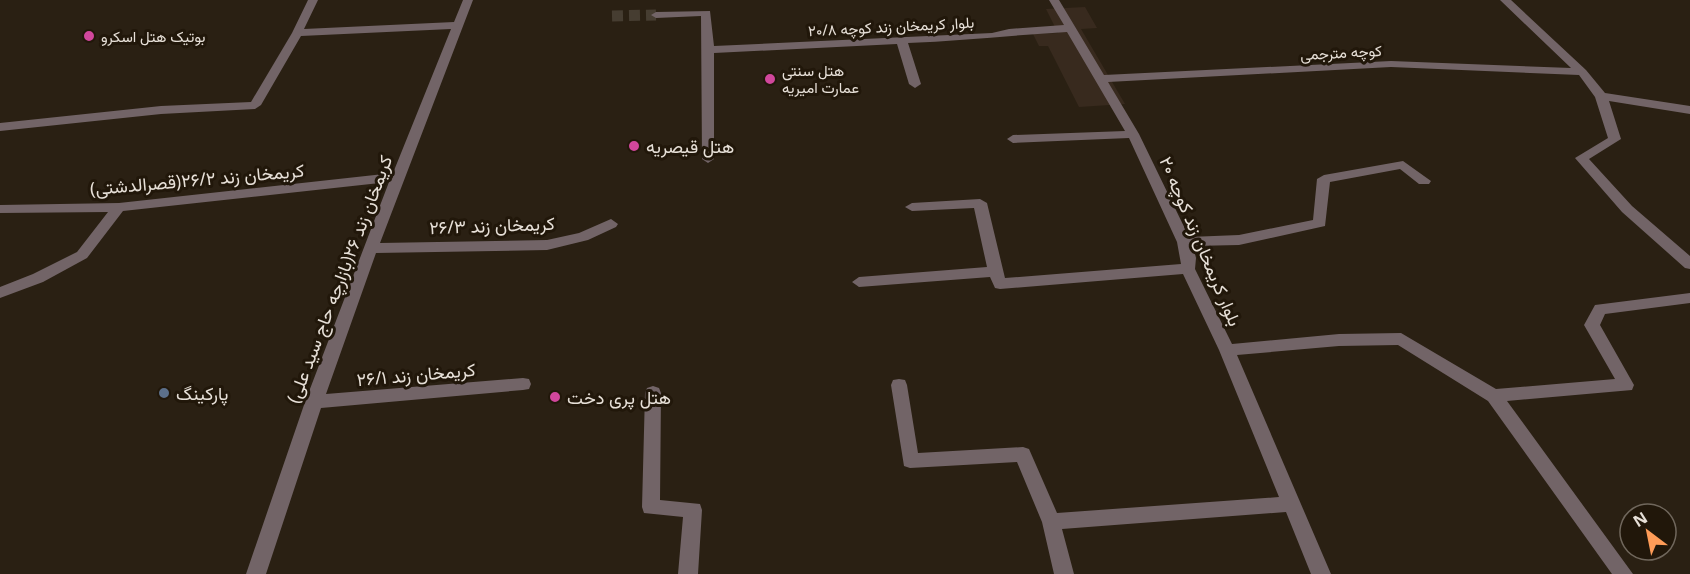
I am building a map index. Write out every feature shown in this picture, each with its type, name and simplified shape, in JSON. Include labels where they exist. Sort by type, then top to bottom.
[{"type":"street","points":[[0,127],[160,110],[255,105],[297,33],[313,0]]},
{"type":"street","name":"کریمخان زند ۲۶(بازارچه حاج سید علی)","points":[[256,574],[313,402],[468,0]]},
{"type":"street","name":"بلوار کریمخان زند کوچه ۲۰","points":[[1054,0],[1133,134],[1184,242],[1189,258],[1188,270],[1227,350],[1289,504],[1321,574]]},
{"type":"street","points":[[1505,0],[1582,72],[1601,96],[1615,139],[1581,158],[1627,209],[1690,264]]},
{"type":"street","points":[[656,15],[706,13],[711,50],[706,112],[708,159]]},
{"type":"street","points":[[297,33],[457,26]]},
{"type":"street","name":"بلوار کریمخان زند کوچه ۲۰/۸","points":[[711,50],[1072,28]]},
{"type":"street","points":[[901,40],[915,84]]},
{"type":"street","name":"کوچه مترجمی","points":[[1101,79],[1390,64],[1582,72]]},
{"type":"street","points":[[1601,96],[1690,110]]},
{"type":"street","points":[[1013,139],[1133,134]]},
{"type":"street","points":[[1184,242],[1239,240],[1320,223],[1324,179],[1403,165],[1424,182]]},
{"type":"street","name":"کریمخان زند ۲۶/۲(قصرالدشتی)","points":[[0,209],[119,207],[398,177]]},
{"type":"street","points":[[912,207],[980,202],[1000,284],[1188,270]]},
{"type":"street","points":[[0,293],[38,279],[82,255],[119,207]]},
{"type":"street","name":"کریمخان زند ۲۶/۳","points":[[371,248],[547,245],[583,237],[611,224]]},
{"type":"street","points":[[859,282],[995,271]]},
{"type":"street","points":[[1494,396],[1626,385],[1592,325],[1600,309],[1690,298]]},
{"type":"street","points":[[1227,350],[1339,340],[1401,339],[1494,396],[1623,574]]},
{"type":"street","name":"کریمخان زند ۲۶/۱","points":[[313,402],[523,384]]},
{"type":"street","points":[[898,385],[910,461],[1023,454],[1052,522],[1064,574]]},
{"type":"street","points":[[653,393],[651,507],[693,510],[688,574]]},
{"type":"street","points":[[1052,522],[1289,504]]},
{"type":"shaded area","points":[[1085,7],[1097,28],[1081,29],[1125,104],[1079,107],[1048,46],[1039,46],[1033,34],[1058,33],[1046,9]]},
{"type":"tunnel","points":[[612,16],[656,15]]},
{"type":"place","name":"بوتیک هتل اسکرو","points":[[89,36]]},
{"type":"place","name":"هتل سنتی عمارت امیریه","points":[[770,79]]},
{"type":"place","name":"هتل قیصریه","points":[[634,146]]},
{"type":"place","name":"پارکینگ","points":[[164,393]]},
{"type":"place","name":"هتل پری دخت","points":[[555,397]]}]
